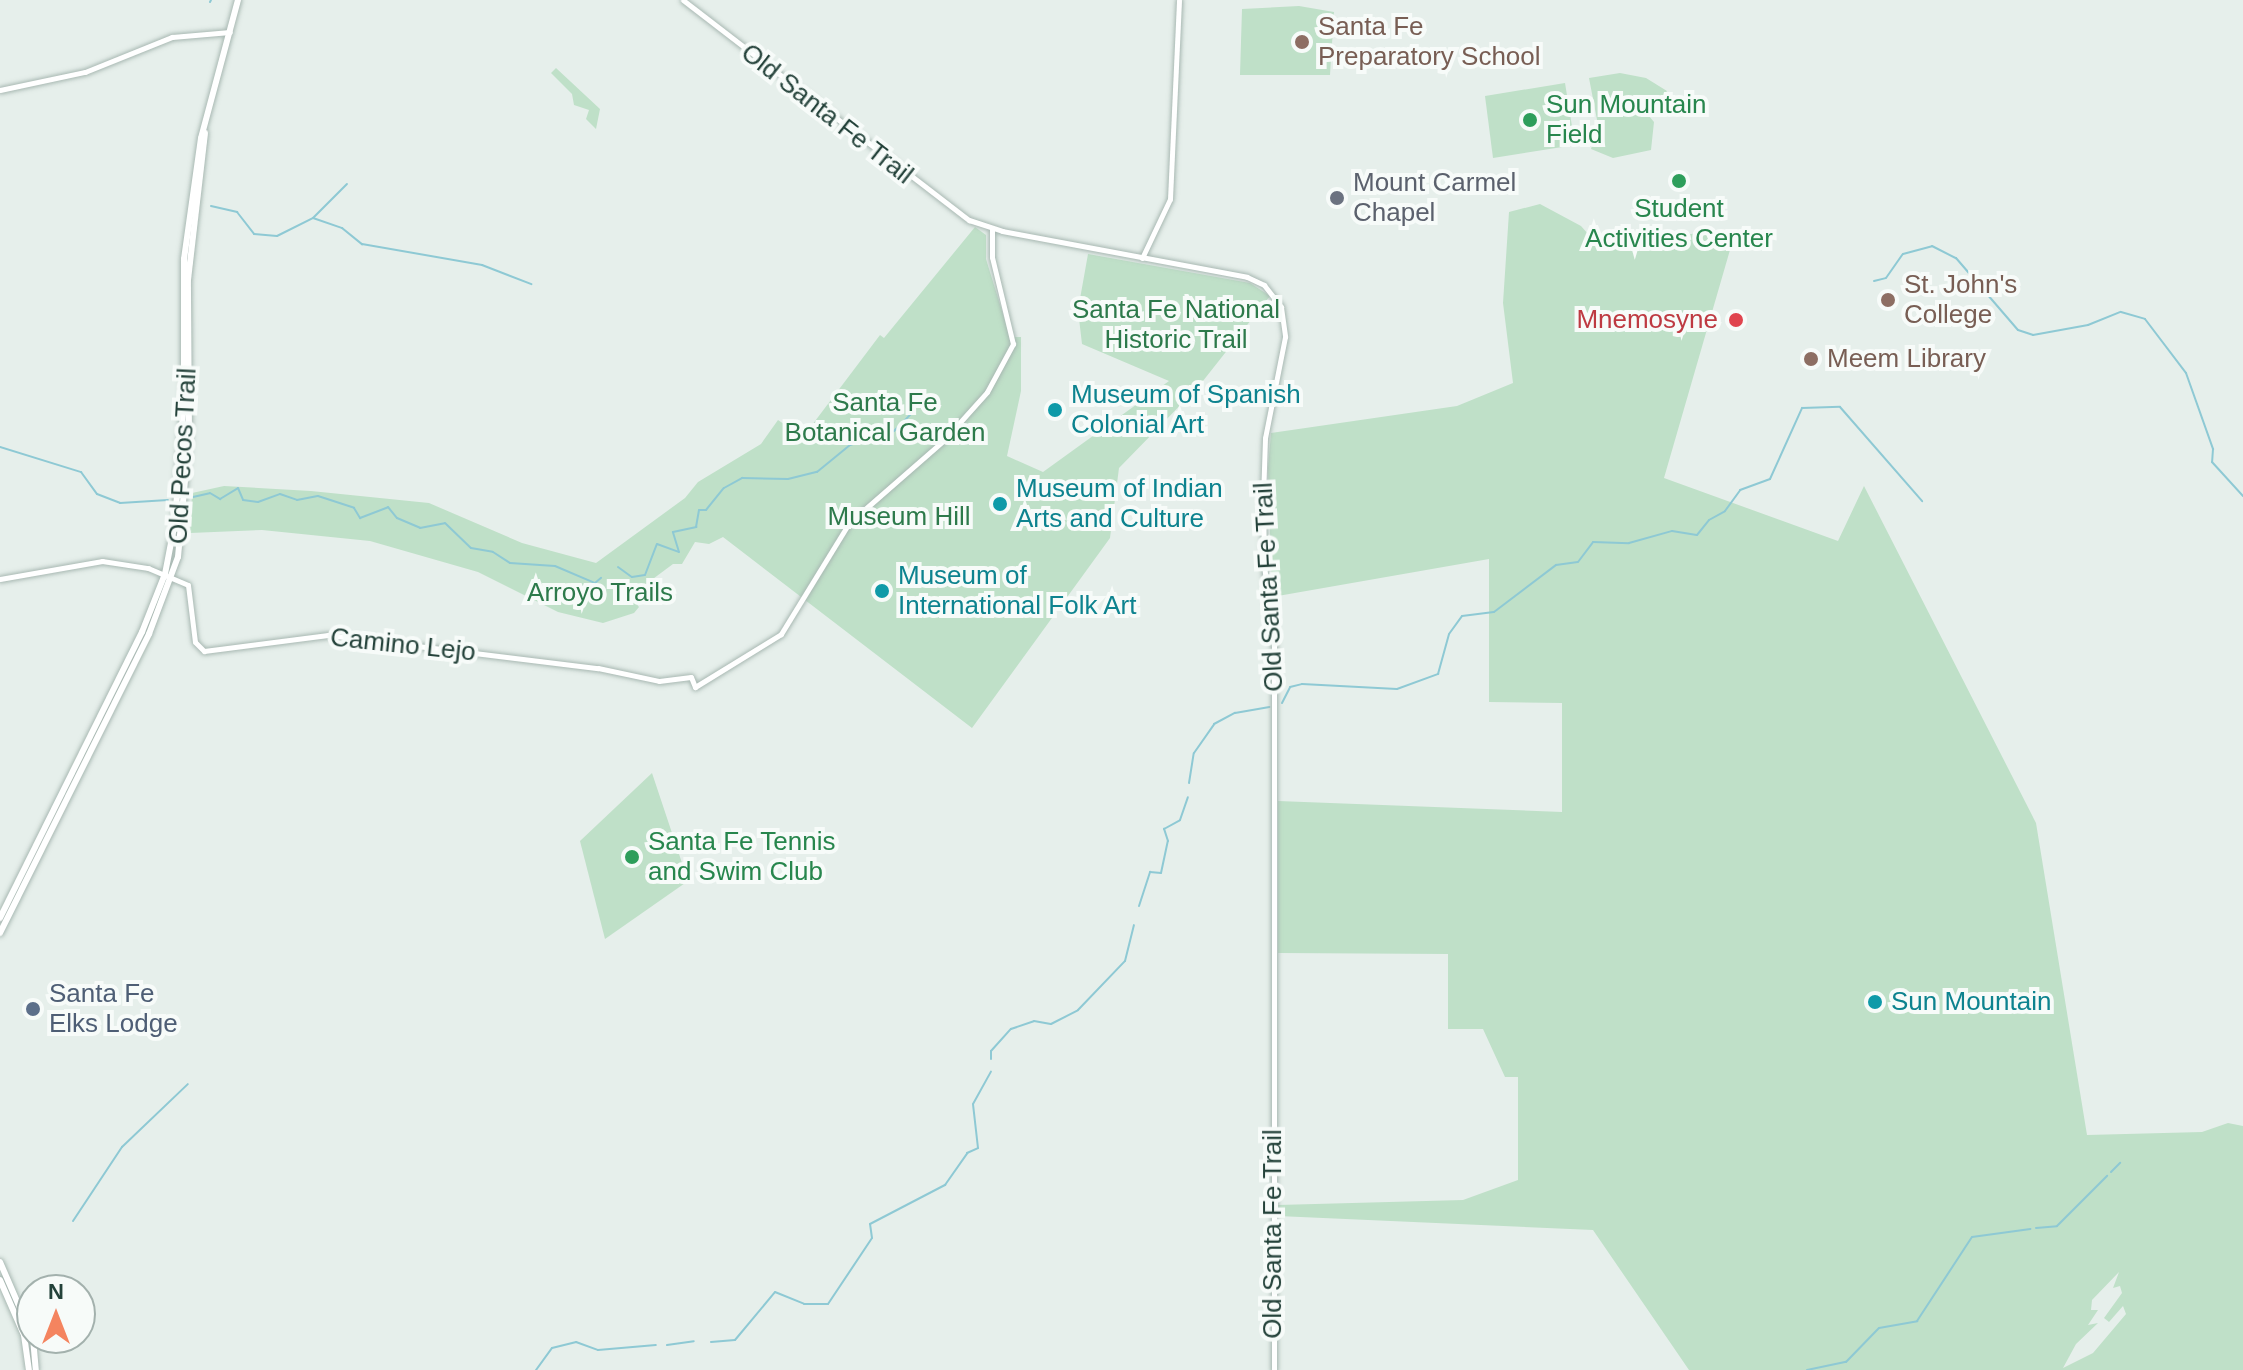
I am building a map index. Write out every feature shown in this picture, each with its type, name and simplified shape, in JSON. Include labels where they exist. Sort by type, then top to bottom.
[{"type":"main road","name":"Old Pecos Trail","points":[[0,918],[168,576],[187,482],[188,280],[205,133],[238,0]]},
{"type":"main road","name":"Old Pecos Trail","points":[[0,933],[168,576]]},
{"type":"main road","points":[[0,1262],[16,1300]]},
{"type":"main road","points":[[0,1280],[27,1353],[27,1370]]},
{"type":"street","name":"Old Santa Fe Trail","points":[[683,0],[943,205],[992,229],[1247,277],[1276,297],[1281,307],[1285,337],[1265,438],[1263,524],[1274,646],[1274,1370]]},
{"type":"street","points":[[1142,258],[1170,199],[1179,0]]},
{"type":"street","points":[[0,90],[85,72],[172,37],[232,33]]},
{"type":"street","name":"Camino Lejo","points":[[168,576],[189,587],[195,642],[204,651],[328,635],[598,668],[659,681],[691,677],[695,687],[781,634],[849,523],[944,440],[987,392],[1013,344],[992,257],[992,229]]},
{"type":"street","points":[[0,579],[109,561],[168,576]]},
{"type":"green space","points":[[1299,6],[1334,12],[1330,75],[1240,75],[1242,9]]},
{"type":"green space","points":[[556,68],[600,109],[596,129],[586,119],[589,110],[574,105],[572,94],[551,73]]},
{"type":"green space","points":[[1620,73],[1646,78],[1667,91],[1649,116],[1654,122],[1651,150],[1613,158],[1591,149],[1598,125],[1589,78]]},
{"type":"green space","name":"Sun Mountain Field","points":[[1565,83],[1575,145],[1493,158],[1485,96]]},
{"type":"green space","points":[[1540,204],[1581,226],[1596,243],[1618,240],[1631,247],[1705,231],[1732,243],[1664,478],[1838,541],[1864,486],[2036,823],[2087,1135],[2202,1132],[2228,1123],[2243,1126],[2243,1370],[1689,1370],[1593,1230],[1278,1216],[1278,1205],[1463,1200],[1518,1180],[1518,1077],[1505,1077],[1483,1029],[1448,1029],[1448,954],[1278,953],[1278,801],[1562,812],[1562,703],[1489,702],[1489,559],[1272,597],[1268,468],[1271,433],[1457,406],[1513,383],[1503,303],[1509,212]],"holes":[[[2119,1272],[2113,1288],[2120,1286],[2122,1293],[2104,1318],[2109,1322],[2123,1306],[2126,1314],[2093,1353],[2063,1368],[2076,1344],[2098,1323],[2088,1325],[2098,1310],[2091,1310],[2092,1300]]]},
{"type":"green space","name":"Museum Hill","points":[[975,227],[986,235],[986,259],[1010,337],[1021,337],[1021,391],[1007,456],[1043,472],[1169,381],[1082,344],[1078,310],[1088,254],[1250,283],[1270,296],[1199,386],[1119,468],[1110,538],[972,728],[723,537],[709,544],[695,542],[682,564],[673,564],[630,596],[639,607],[634,613],[603,623],[558,612],[478,572],[370,541],[262,530],[190,533],[192,493],[224,486],[311,491],[429,503],[522,543],[596,563],[685,498],[698,482],[761,444],[778,420],[803,437],[880,335],[884,338]]},
{"type":"green space","name":"Santa Fe Tennis and Swim Club","points":[[652,773],[688,881],[605,939],[580,841]]},
{"type":"waterway","points":[[211,206],[237,212],[254,234],[277,236],[313,218],[347,184]]},
{"type":"waterway","points":[[313,218],[342,228],[362,244],[482,265],[531,284]]},
{"type":"waterway","points":[[1874,281],[1886,278],[1903,254],[1932,246],[1956,258],[2018,330],[2033,335],[2088,325],[2121,312],[2145,319],[2186,373],[2213,449],[2212,462],[2243,496]]},
{"type":"waterway","points":[[618,567],[632,577],[645,575],[657,544],[679,552],[673,532],[696,527],[699,510],[706,510],[724,488],[742,478],[788,479],[817,472],[850,445],[894,431],[913,412],[913,398]]},
{"type":"waterway","points":[[1282,703],[1290,687],[1302,684],[1397,689],[1438,674],[1449,634],[1462,616],[1494,612],[1556,565],[1578,562],[1593,542],[1629,543],[1672,531],[1697,535],[1709,520],[1725,511],[1740,490],[1770,479],[1802,408],[1840,407],[1922,501]]},
{"type":"waterway","points":[[0,447],[81,472],[97,494],[120,503],[168,500]]},
{"type":"waterway","points":[[193,497],[210,493],[220,499],[238,488],[243,500],[258,502],[280,494],[297,500],[318,496],[354,508],[360,518],[388,507],[397,518],[420,528],[445,523],[471,548],[493,552],[510,563],[555,566],[595,583],[601,578]]},
{"type":"waterway","points":[[1189,783],[1194,753],[1214,724],[1235,713],[1269,707]]},
{"type":"waterway","points":[[1139,906],[1150,872],[1161,873],[1168,841],[1164,829],[1180,820],[1188,797]]},
{"type":"waterway","points":[[991,1059],[991,1051],[1011,1029],[1034,1021],[1051,1024],[1078,1010],[1125,961],[1134,925]]},
{"type":"waterway","points":[[711,1342],[735,1340],[775,1292],[804,1304],[828,1304],[872,1238],[870,1224],[945,1185],[967,1153],[978,1148],[973,1104],[991,1072]]},
{"type":"waterway","points":[[73,1221],[122,1147],[188,1084]]},
{"type":"waterway","points":[[2111,1172],[2120,1163]]},
{"type":"waterway","points":[[2036,1228],[2057,1226],[2107,1176]]},
{"type":"waterway","points":[[1807,1370],[1846,1362],[1879,1328],[1917,1321],[1972,1237],[2030,1229]]},
{"type":"waterway","points":[[667,1345],[694,1341]]},
{"type":"waterway","points":[[536,1370],[552,1348],[576,1342],[598,1350],[656,1345]]},
{"type":"place","name":"Santa Fe Preparatory School","points":[[1302,42]]},
{"type":"place","name":"Sun Mountain Field","points":[[1530,120]]},
{"type":"place","name":"Student Activities Center","points":[[1679,181]]},
{"type":"place","name":"Mount Carmel Chapel","points":[[1337,198]]},
{"type":"place","name":"St. John's College","points":[[1888,300]]},
{"type":"place","name":"Mnemosyne","points":[[1736,320]]},
{"type":"place","name":"Meem Library","points":[[1811,359]]},
{"type":"place","name":"Museum of Spanish Colonial Art","points":[[1055,410]]},
{"type":"place","name":"Museum of Indian Arts and Culture","points":[[1000,504]]},
{"type":"place","name":"Museum of International Folk Art","points":[[882,591]]},
{"type":"place","name":"Santa Fe Tennis and Swim Club","points":[[632,857]]},
{"type":"place","name":"Sun Mountain","points":[[1875,1002]]},
{"type":"place","name":"Santa Fe Elks Lodge","points":[[33,1009]]},
{"type":"park label","name":"Santa Fe National Historic Trail","points":[[1176,325]]},
{"type":"park label","name":"Santa Fe Botanical Garden","points":[[885,418]]},
{"type":"park label","name":"Arroyo Trails","points":[[600,593]]}]
